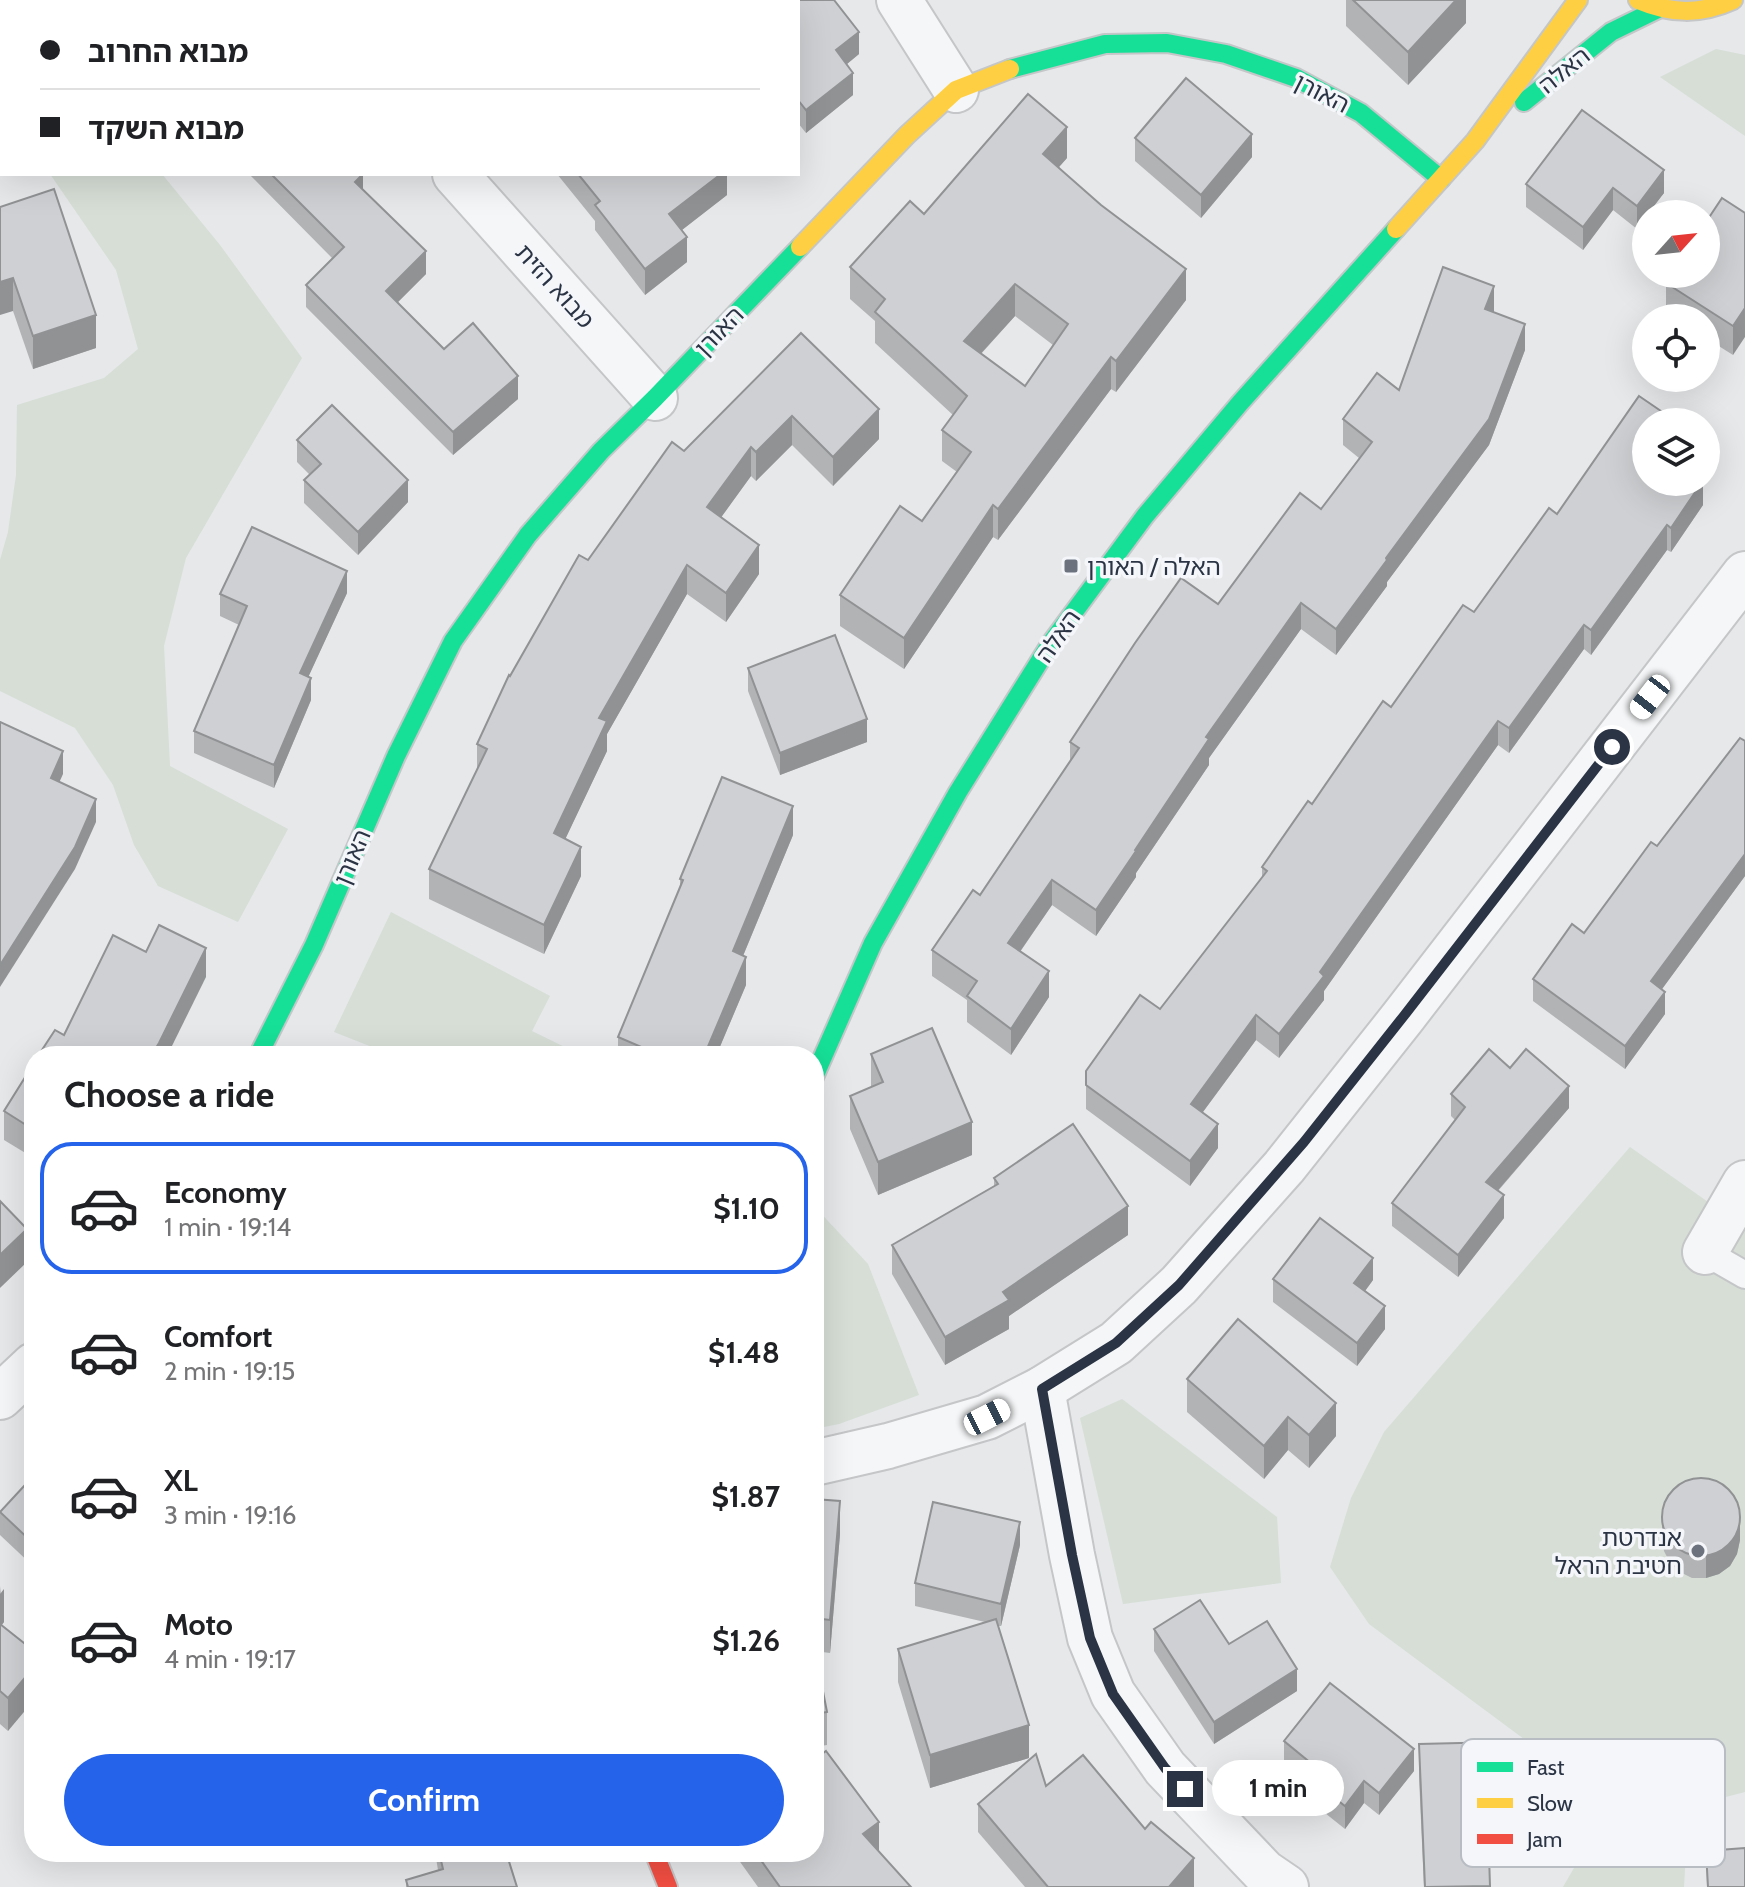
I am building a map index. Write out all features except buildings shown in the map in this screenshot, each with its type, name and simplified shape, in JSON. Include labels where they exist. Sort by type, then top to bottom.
[{"type":"street","points":[[899,0],[956,90]]},
{"type":"street","name":"האלה","points":[[824,1054],[873,943],[958,792],[1051,643],[1145,516],[1240,403],[1475,141],[1578,0]]},
{"type":"street","points":[[1638,0],[1658,9],[1688,13],[1725,4],[1745,11]]},
{"type":"street","name":"האלה","points":[[1475,141],[1611,32],[1658,9]]},
{"type":"street","name":"האורן","points":[[263,1046],[314,945],[396,756],[453,641],[528,535],[601,451],[907,135],[956,90],[1006,70],[1105,44],[1167,43],[1226,54],[1296,78],[1361,113],[1441,179]]},
{"type":"street","name":"מבוא הזית","points":[[457,176],[655,398]]},
{"type":"street","points":[[824,1461],[987,1417],[1042,1389],[1116,1343],[1179,1285],[1284,1167],[1745,574]]},
{"type":"street","points":[[1705,1252],[1745,1183]]},
{"type":"street","points":[[0,1397],[24,1374]]},
{"type":"street","points":[[1042,1389],[1090,1638],[1113,1694],[1165,1768],[1264,1872],[1286,1887]]},
{"type":"street","points":[[658,1862],[668,1887]]},
{"type":"lane","points":[[1705,1252],[1745,1275]]},
{"type":"shaded area","points":[[1716,49],[1745,55],[1745,136],[1660,77]]},
{"type":"shaded area","points":[[51,176],[164,176],[220,245],[302,358],[186,558],[164,646],[170,766],[288,829],[238,922],[158,886],[134,845],[113,785],[75,728],[0,691],[0,560],[8,532],[16,475],[17,405],[104,378],[138,349],[116,270]]},
{"type":"shaded area","points":[[391,912],[550,996],[532,1031],[563,1046],[370,1046],[334,1032]]},
{"type":"shaded area","points":[[1630,1147],[1745,1228],[1745,1792],[1725,1797],[1725,1739],[1524,1739],[1369,1624],[1330,1567],[1351,1498],[1384,1432]]},
{"type":"shaded area","points":[[824,1217],[868,1264],[919,1395],[824,1427]]},
{"type":"shaded area","points":[[1122,1399],[1277,1517],[1281,1583],[1123,1604],[1080,1418]]},
{"type":"shaded area","points":[[1575,1867],[1685,1867],[1684,1887],[1563,1887]]},
{"type":"traffic: fast","points":[[1524,102],[1611,32],[1658,9]]},
{"type":"traffic: fast","points":[[1010,69],[1105,44],[1167,43],[1226,54],[1296,78],[1361,113],[1441,179]]},
{"type":"traffic: fast","points":[[824,1054],[873,943],[958,792],[1051,643],[1145,516],[1240,403],[1396,229]]},
{"type":"traffic: fast","points":[[263,1046],[314,945],[396,756],[453,641],[528,535],[601,451],[800,247]]},
{"type":"traffic: slow","points":[[1396,229],[1475,141],[1578,0]]},
{"type":"traffic: slow","points":[[1638,0],[1662,8],[1686,11],[1733,0]]},
{"type":"traffic: slow","points":[[800,247],[907,135],[956,90],[1010,69]]},
{"type":"traffic: jam","points":[[658,1862],[668,1887]]},
{"type":"place","name":"האלה / האורן","points":[[1071,566]]},
{"type":"place","name":"אנדרטת חטיבת הראל","points":[[1698,1551]]},
{"type":"route","points":[[1185,1789],[1165,1768],[1113,1694],[1090,1638],[1042,1389],[1116,1343],[1179,1285],[1284,1167],[1612,747]]}]
